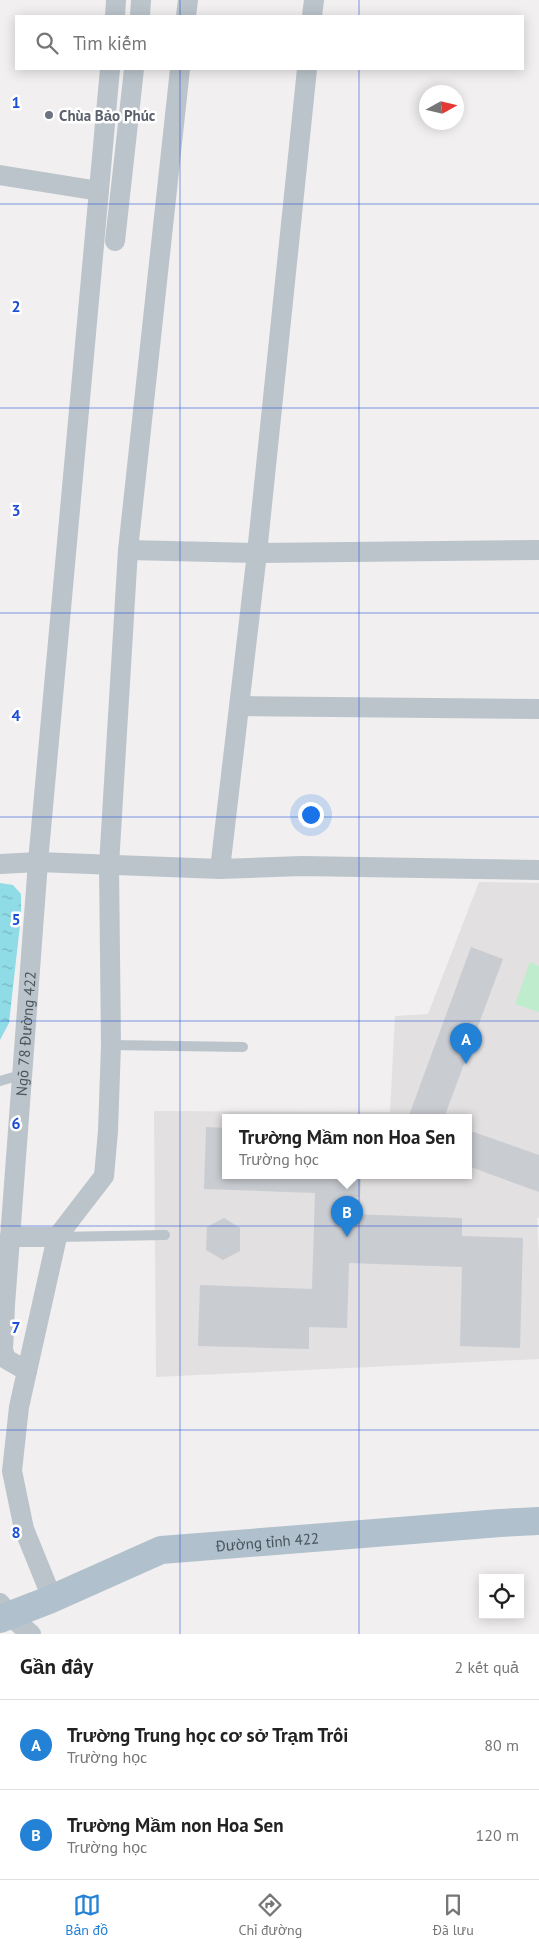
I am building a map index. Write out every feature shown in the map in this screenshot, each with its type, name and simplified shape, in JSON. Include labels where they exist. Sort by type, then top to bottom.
[{"type":"main road","name":"Đường tỉnh 422","points":[[3,1613],[52,1598],[161,1550],[490,1523],[539,1521]]},
{"type":"street","points":[[115,15],[116,0]]},
{"type":"street","points":[[140,15],[141,0]]},
{"type":"street","points":[[186,15],[188,0]]},
{"type":"street","points":[[312,15],[314,0]]},
{"type":"street","name":"Ngõ 78 Đường 422","points":[[27,1371],[6,1359],[3,1350],[3,1285],[10,1237],[38,862],[110,70]]},
{"type":"street","points":[[115,241],[134,70]]},
{"type":"street","points":[[52,1598],[24,1529],[12,1471],[19,1407],[57,1237],[104,1176],[108,1131],[111,1046],[109,864],[128,550],[180,70]]},
{"type":"street","points":[[220,869],[257,553],[307,70]]},
{"type":"street","points":[[0,175],[99,191]]},
{"type":"street","points":[[128,550],[257,553],[539,550]]},
{"type":"street","points":[[240,706],[539,709]]},
{"type":"street","points":[[0,864],[38,862],[220,869],[301,866],[539,870]]},
{"type":"street","points":[[10,1237],[57,1237]]},
{"type":"street","points":[[3,1613],[31,1634]]},
{"type":"lane","points":[[111,1046],[243,1047]]},
{"type":"lane","points":[[0,1081],[21,1075]]},
{"type":"lane","points":[[57,1237],[165,1235]]},
{"type":"shaded area","points":[[479,882],[539,883],[539,1218],[537,1218],[539,1359],[156,1377],[154,1111],[390,1112],[395,1016],[428,1014]]},
{"type":"green space","points":[[530,962],[539,966],[539,1012],[515,1004]]},
{"type":"water","points":[[0,883],[13,885],[21,894],[21,916],[9,1023],[0,1040]]},
{"type":"building","points":[[471,947],[503,959],[445,1114],[409,1114]]},
{"type":"building","points":[[206,1127],[222,1128],[222,1179],[361,1179],[360,1197],[352,1197],[351,1214],[462,1218],[462,1236],[523,1238],[520,1348],[460,1346],[462,1267],[349,1263],[347,1328],[309,1327],[309,1349],[198,1346],[200,1285],[312,1289],[315,1193],[204,1189]]},
{"type":"building","points":[[472,1131],[539,1155],[539,1192],[472,1167]]},
{"type":"building","points":[[224,1218],[240,1228],[240,1251],[223,1260],[206,1250],[207,1227]]},
{"type":"place","name":"Chùa Bảo Phúc","points":[[49,115]]},
{"type":"place","name":"Trường Trung học cơ sở Trạm Trôi","points":[[466,1064]]},
{"type":"place","name":"Trường Mầm non Hoa Sen","points":[[347,1237]]}]
